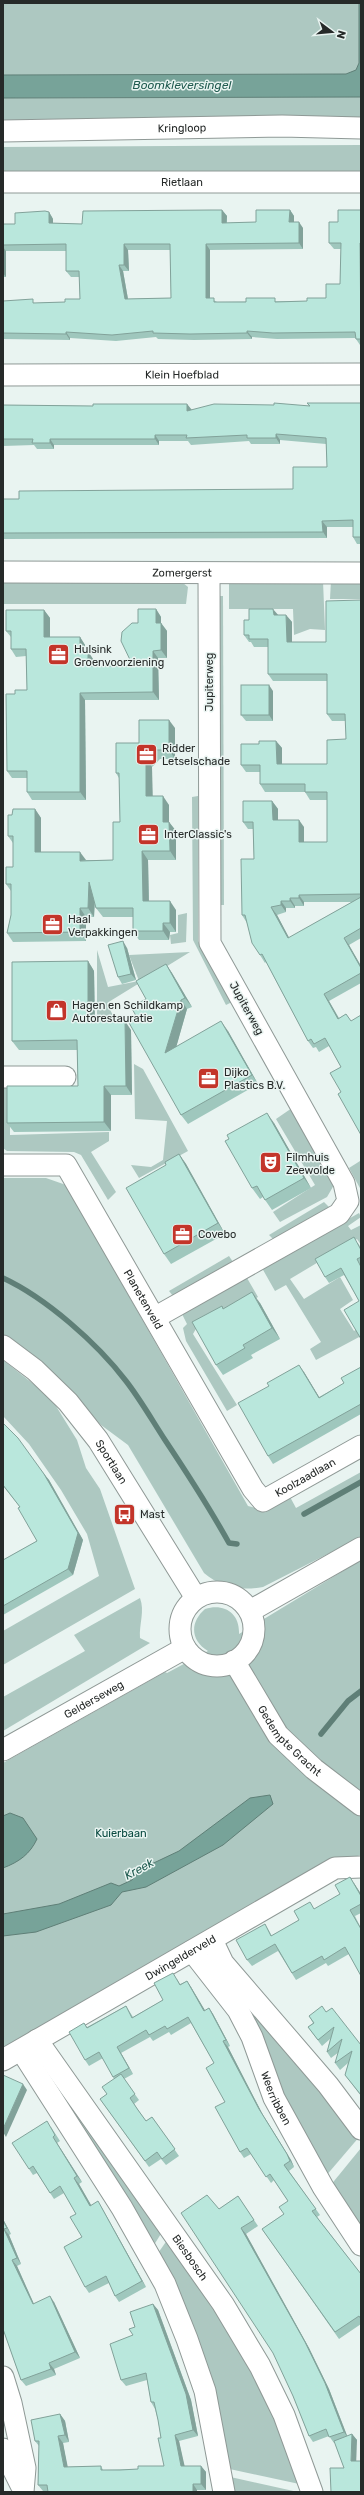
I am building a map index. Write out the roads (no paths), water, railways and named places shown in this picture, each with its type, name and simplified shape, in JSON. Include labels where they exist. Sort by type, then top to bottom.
[{"type":"street","name":"Kringloop","points":[[3,130],[282,126],[361,128]]},
{"type":"street","name":"Rietlaan","points":[[3,182],[361,182]]},
{"type":"street","name":"Klein Hoefblad","points":[[3,375],[361,374]]},
{"type":"street","name":"Zomergerst","points":[[3,572],[209,574],[361,573]]},
{"type":"street","name":"Jupiterweg","points":[[156,1317],[339,1214],[348,1201],[344,1182],[210,943],[209,574]]},
{"type":"street","points":[[3,1077],[65,1077]]},
{"type":"street","name":"Planetenveld","points":[[3,1166],[66,1164],[156,1317],[253,1489]]},
{"type":"street","name":"Sportlaan","points":[[3,1346],[35,1370],[68,1402],[98,1440],[196,1598]]},
{"type":"street","name":"Koolzaadlaan","points":[[253,1489],[263,1501],[361,1446]]},
{"type":"street","points":[[250,1611],[361,1548]]},
{"type":"street","points":[[215,1591],[235,1596],[250,1611],[254,1630],[248,1648],[234,1661],[220,1665],[207,1664],[194,1658],[185,1648],[180,1635],[180,1620],[186,1608],[196,1598],[215,1591]]},
{"type":"street","name":"Gelderseweg","points":[[3,1750],[185,1648]]},
{"type":"street","name":"Gedempte Gracht","points":[[234,1661],[278,1735],[314,1769],[361,1805]]},
{"type":"street","name":"Dwingelderveld","points":[[3,2060],[335,1868],[361,1867]]},
{"type":"street","points":[[212,1940],[223,1963],[328,2085],[361,2129]]},
{"type":"street","name":"Weerribben","points":[[192,1951],[238,2010],[252,2037],[274,2098],[323,2188],[361,2245]]},
{"type":"street","points":[[29,2045],[165,2284],[187,2339],[205,2391],[224,2492]]},
{"type":"street","name":"Biesbosch","points":[[29,2045],[223,2304],[260,2366],[284,2415],[312,2492]]},
{"type":"street","points":[[3,2377],[12,2403],[25,2468],[23,2490]]},
{"type":"street","points":[[3,2449],[23,2490]]},
{"type":"water","name":"Boomkleversingel","points":[[359,3],[361,3],[361,97],[3,98],[3,75],[346,74],[356,70],[359,63]]},
{"type":"water","points":[[270,1795],[273,1804],[223,1845],[146,1887],[122,1892],[111,1905],[36,1932],[3,1936],[3,1914],[59,1904],[111,1883],[119,1886],[132,1880],[141,1869],[179,1851],[250,1798]]},
{"type":"water","points":[[10,1813],[23,1818],[37,1839],[31,1849],[23,1857],[3,1868],[3,1816]]},
{"type":"waterway","points":[[3,1278],[36,1297],[53,1309],[86,1337],[114,1366],[141,1402],[198,1490],[229,1543],[237,1544]]},
{"type":"waterway","points":[[304,1514],[361,1482]]},
{"type":"waterway","name":"Kreek","points":[[321,1734],[348,1701],[361,1691]]},
{"type":"place","name":"Hulsink Groenvoorziening","points":[[59,655]]},
{"type":"place","name":"Ridder Letselschade","points":[[147,754]]},
{"type":"place","name":"InterClassic's","points":[[149,834]]},
{"type":"place","name":"Haal Verpakkingen","points":[[52,925]]},
{"type":"place","name":"Hagen en Schildkamp Autorestauratie","points":[[56,1011]]},
{"type":"place","name":"Dijko Plastics B.V.","points":[[209,1078]]},
{"type":"place","name":"Filmhuis Zeewolde","points":[[270,1163]]},
{"type":"place","name":"Covebo","points":[[183,1234]]},
{"type":"place","name":"Mast","points":[[124,1514]]},
{"type":"park label","name":"Kuierbaan","points":[[121,1833]]}]
